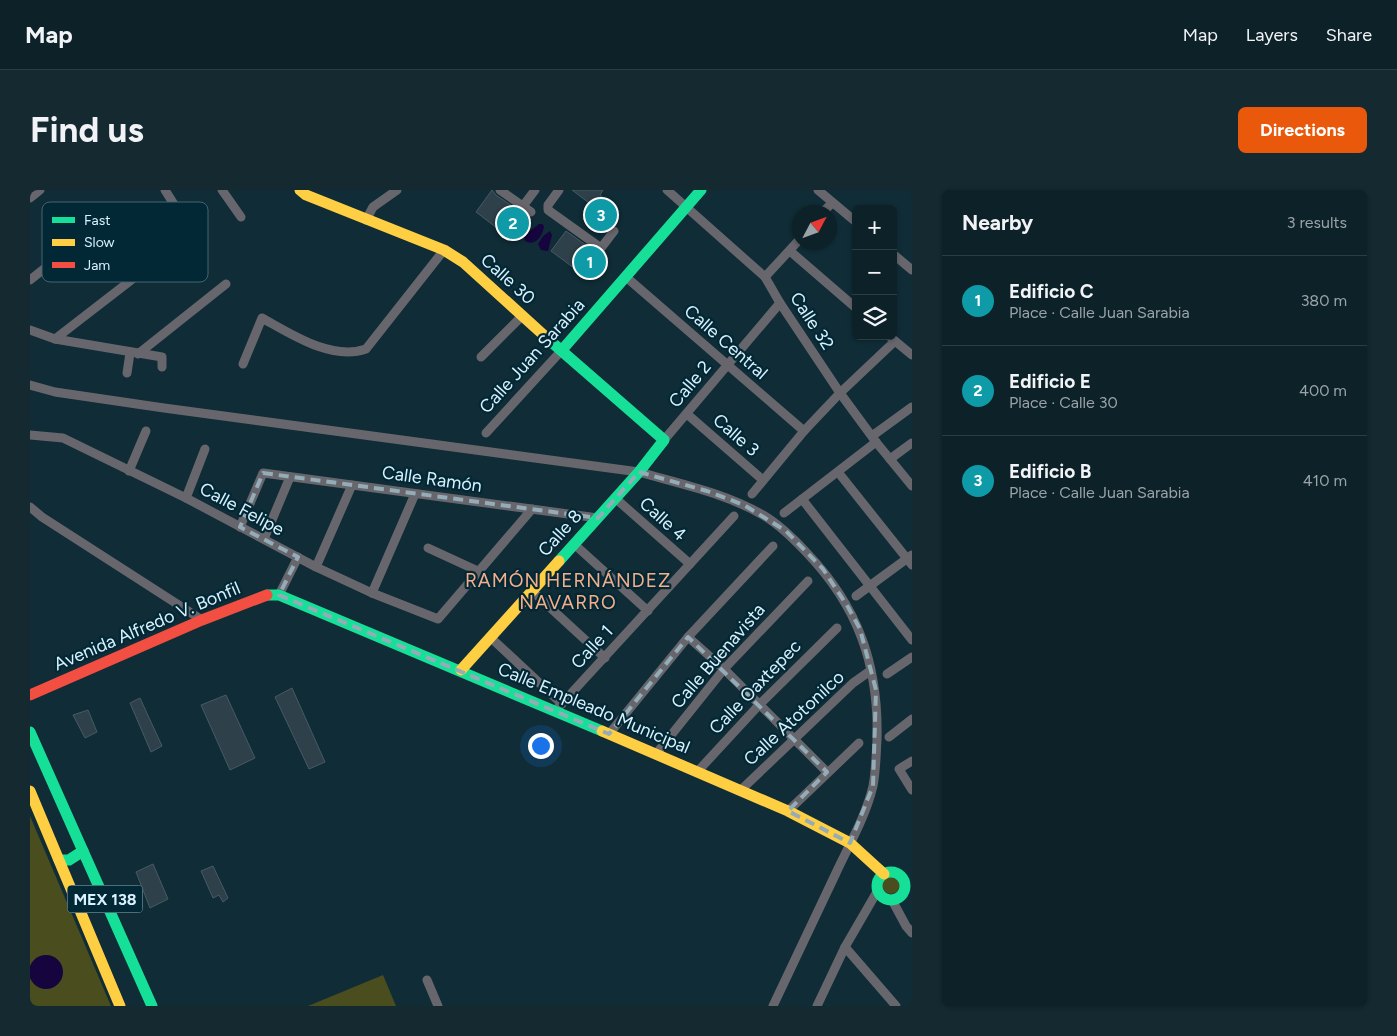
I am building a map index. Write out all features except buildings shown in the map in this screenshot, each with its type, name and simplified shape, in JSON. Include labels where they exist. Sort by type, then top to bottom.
[{"type":"street","points":[[30,198],[40,190]]},
{"type":"street","points":[[165,190],[173,202]]},
{"type":"street","points":[[222,190],[240,218]]},
{"type":"street","name":"Calle 30","points":[[300,190],[306,195],[444,250],[463,262],[664,440]]},
{"type":"street","points":[[366,220],[373,207],[397,190]]},
{"type":"street","points":[[500,190],[531,212]]},
{"type":"street","points":[[523,206],[534,190]]},
{"type":"street","points":[[559,190],[547,207],[556,215],[601,248],[614,231]]},
{"type":"street","name":"Calle 32","points":[[667,190],[765,277],[780,303],[840,393],[912,486]]},
{"type":"street","name":"Calle Juan Sarabia","points":[[486,433],[562,350],[701,190]]},
{"type":"street","points":[[818,190],[852,219]]},
{"type":"street","points":[[242,364],[262,318],[294,336],[326,350],[359,351],[366,348],[444,250]]},
{"type":"street","points":[[765,277],[790,251],[852,305]]},
{"type":"street","points":[[897,257],[912,270]]},
{"type":"street","points":[[30,280],[42,270]]},
{"type":"street","name":"Calle Central","points":[[626,277],[804,431]]},
{"type":"street","points":[[55,339],[129,282]]},
{"type":"street","points":[[126,373],[134,353],[226,284]]},
{"type":"street","name":"Calle 2","points":[[664,440],[780,303]]},
{"type":"street","points":[[481,357],[522,316]]},
{"type":"street","points":[[30,330],[55,339],[162,357],[162,367]]},
{"type":"street","points":[[752,494],[804,431],[891,340]]},
{"type":"street","points":[[893,340],[912,355]]},
{"type":"street","points":[[30,385],[55,392],[164,408],[639,472],[707,491],[744,505],[786,531],[823,569],[860,629],[876,690],[876,765],[873,786],[850,843],[773,1006]]},
{"type":"street","points":[[784,513],[838,472],[912,407]]},
{"type":"street","name":"Calle 3","points":[[687,414],[763,480]]},
{"type":"street","points":[[129,471],[146,430]]},
{"type":"street","name":"Calle Felipe","points":[[30,435],[63,438],[186,498],[316,567],[372,593],[438,619],[478,571]]},
{"type":"street","name":"Calle 8","points":[[461,670],[639,472],[664,440]]},
{"type":"street","points":[[890,459],[912,443]]},
{"type":"street","points":[[186,498],[205,449]]},
{"type":"street","points":[[838,472],[910,559],[856,596]]},
{"type":"street","name":"Calle Ramón","points":[[240,527],[263,473],[598,518]]},
{"type":"street","points":[[264,539],[290,477]]},
{"type":"street","points":[[316,567],[352,485]]},
{"type":"street","points":[[372,593],[415,494]]},
{"type":"street","name":"Calle 4","points":[[615,498],[690,564]]},
{"type":"street","points":[[802,499],[912,640]]},
{"type":"street","points":[[30,507],[42,517],[202,620]]},
{"type":"street","points":[[428,548],[478,571],[532,509]]},
{"type":"street","name":"Calle 1","points":[[559,708],[734,516]]},
{"type":"street","points":[[574,544],[648,611]]},
{"type":"street","points":[[609,734],[688,637],[773,546]]},
{"type":"street","points":[[278,595],[298,557]]},
{"type":"street","name":"Calle Buenavista","points":[[656,754],[724,670],[808,581]]},
{"type":"street","points":[[532,591],[605,658]]},
{"type":"street","name":"Avenida Alfredo V. Bonfil","points":[[30,695],[202,620],[266,595],[278,595]]},
{"type":"street","name":"Calle Empleado Municipal","points":[[278,595],[559,708],[609,734],[742,789],[850,843],[884,874]]},
{"type":"street","name":"Calle Oaxtepec","points":[[698,771],[759,705],[837,628]]},
{"type":"street","points":[[490,637],[559,708]]},
{"type":"street","points":[[688,637],[828,772]]},
{"type":"street","points":[[887,674],[912,657]]},
{"type":"street","name":"Calle Atotonilco","points":[[742,789],[853,683],[870,671]]},
{"type":"street","points":[[889,737],[912,719]]},
{"type":"street","name":"MEX 138","points":[[30,732],[152,1006]]},
{"type":"street","points":[[788,811],[859,742]]},
{"type":"street","points":[[912,761],[899,769],[912,790]]},
{"type":"street","name":"MEX 138","points":[[30,791],[120,1006]]},
{"type":"street","points":[[59,860],[64,862],[70,860],[83,851]]},
{"type":"street","points":[[819,1005],[845,947],[878,890],[878,882],[884,874],[892,872],[900,875],[908,882],[902,894],[892,900]]},
{"type":"street","points":[[878,890],[884,897],[892,900],[912,933]]},
{"type":"street","points":[[845,947],[896,1006]]},
{"type":"street","points":[[427,980],[438,1006]]},
{"type":"highlighted area","points":[[639,472],[707,491],[744,505],[786,531],[823,569],[848,607],[860,629],[876,690],[873,786],[850,843],[788,811],[827,772],[688,637],[609,734],[279,595],[298,557],[240,527],[263,473],[598,518]]},
{"type":"green space","points":[[30,816],[111,1006],[30,1006]]},
{"type":"green space","points":[[887,876],[895,876],[900,881],[898,892],[887,894],[882,889],[882,881]]},
{"type":"green space","points":[[383,975],[396,1006],[308,1006]]},
{"type":"shaded area","points":[[539,224],[544,226],[538,240],[532,243],[525,241],[525,233]]},
{"type":"shaded area","points":[[550,231],[552,235],[548,251],[541,250],[538,244],[543,236]]},
{"type":"shaded area","points":[[46,955],[53,956],[58,960],[62,965],[62,979],[58,984],[53,988],[46,989],[39,988],[34,984],[30,979],[29,972],[30,965],[34,960],[39,956]]},
{"type":"traffic: fast","points":[[562,350],[701,190]]},
{"type":"traffic: fast","points":[[548,339],[664,440],[639,472],[559,561]]},
{"type":"traffic: fast","points":[[267,595],[279,595],[602,731]]},
{"type":"traffic: fast","points":[[30,732],[152,1006]]},
{"type":"traffic: fast","points":[[59,860],[69,860],[83,851]]},
{"type":"traffic: fast","points":[[891,872],[901,876],[905,886],[901,896],[891,900],[881,896],[877,886],[881,876],[891,872]]},
{"type":"traffic: slow","points":[[300,190],[306,195],[444,250],[463,262],[548,339]]},
{"type":"traffic: slow","points":[[461,670],[559,561]]},
{"type":"traffic: slow","points":[[602,731],[788,811],[850,843],[884,874]]},
{"type":"traffic: slow","points":[[30,791],[120,1006]]},
{"type":"traffic: jam","points":[[30,695],[202,620],[267,595]]},
{"type":"place","name":"Edificio B","points":[[601,215]]},
{"type":"place","name":"Edificio E","points":[[513,223]]},
{"type":"place","name":"Edificio C","points":[[590,262]]},
{"type":"district","name":"RAMÓN HERNÁNDEZ NAVARRO","points":[[568,591]]}]
